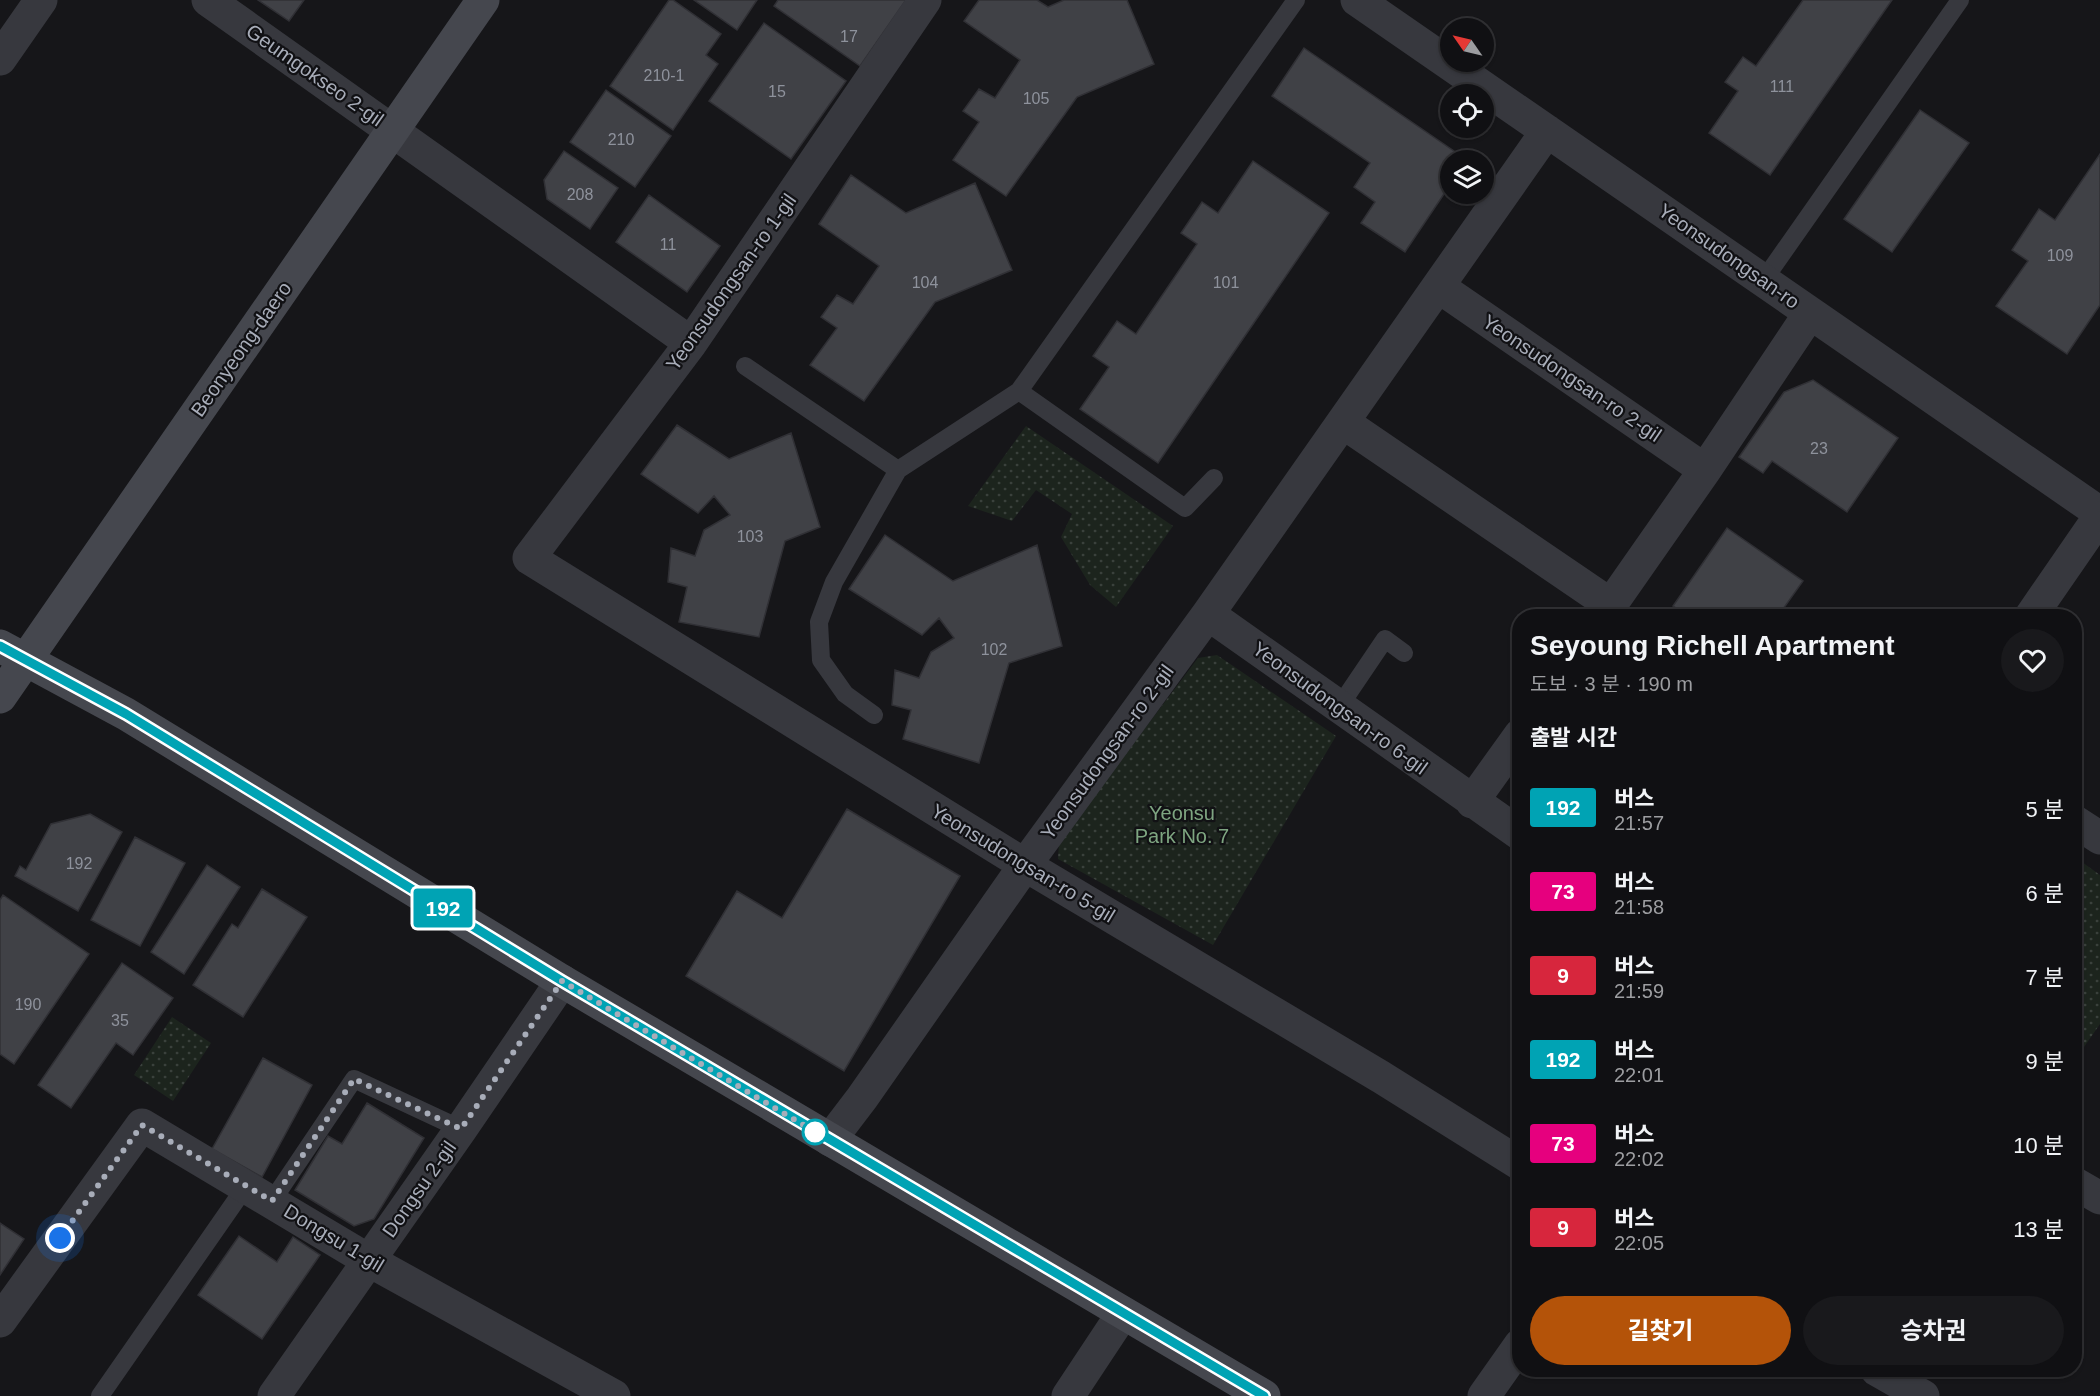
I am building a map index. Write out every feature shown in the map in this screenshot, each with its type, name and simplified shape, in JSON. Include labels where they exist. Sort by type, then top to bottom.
[{"type":"street","points":[[0,59],[41,0]]},
{"type":"street","name":"Geumgokseo 2-gil","points":[[208,0],[691,343]]},
{"type":"street","name":"Beonyeong-daero","points":[[0,697],[13,653],[393,130],[483,0]]},
{"type":"street","name":"Yeonsudongsan-ro 1-gil","points":[[529,558],[691,343],[925,0]]},
{"type":"street","name":"Yeonsudongsan-ro","points":[[1357,0],[2100,514]]},
{"type":"street","name":"Yeonsudongsan-ro 2-gil","points":[[830,1140],[1344,423],[1547,131]]},
{"type":"street","name":"Yeonsudongsan-ro 2-gil","points":[[1439,287],[1705,470]]},
{"type":"street","points":[[1608,609],[1810,313]]},
{"type":"street","points":[[1344,423],[1604,609]]},
{"type":"street","points":[[2036,609],[2100,514]]},
{"type":"street","name":"Yeonsudongsan-ro 5-gil","points":[[529,558],[1025,865],[1381,1077],[1512,1159]]},
{"type":"street","name":"Yeonsudongsan-ro 6-gil","points":[[1208,614],[1512,829]]},
{"type":"street","points":[[13,653],[126,714],[562,981],[1264,1396]]},
{"type":"street","points":[[1472,802],[1512,746]]},
{"type":"street","points":[[2082,826],[2100,838]]},
{"type":"street","name":"Dongsu 2-gil","points":[[274,1396],[562,981]]},
{"type":"street","name":"Dongsu 1-gil","points":[[0,1321],[142,1125],[596,1392]]},
{"type":"street","points":[[2082,1188],[2100,1198]]},
{"type":"street","points":[[1068,1396],[1123,1313]]},
{"type":"street","points":[[1484,1396],[1512,1356]]},
{"type":"street","points":[[1889,1377],[1923,1396]]},
{"type":"lane","points":[[874,715],[845,694],[821,660],[819,622],[834,582],[898,471],[1019,392],[1296,0]]},
{"type":"lane","points":[[1763,281],[1960,0]]},
{"type":"lane","points":[[745,366],[898,471]]},
{"type":"lane","points":[[1019,392],[1185,507],[1214,478]]},
{"type":"lane","points":[[1339,707],[1385,639],[1404,652]]},
{"type":"lane","points":[[100,1396],[259,1193],[354,1079],[461,1129]]},
{"type":"green space","points":[[1026,426],[1173,526],[1116,607],[1090,585],[1061,537],[1072,514],[1036,490],[1012,521],[968,506]]},
{"type":"green space","name":"Yeonsu Park No. 7","points":[[1217,655],[1336,736],[1213,945],[1058,859],[1059,842],[1198,658]]},
{"type":"green space","points":[[2082,862],[2100,875],[2100,1024],[2082,1050]]},
{"type":"green space","points":[[172,1017],[211,1043],[173,1101],[134,1075]]},
{"type":"building","points":[[258,0],[304,0],[289,21]]},
{"type":"building","points":[[669,0],[673,0],[721,34],[706,55],[718,64],[673,130],[610,86]]},
{"type":"building","points":[[694,0],[757,0],[737,30]]},
{"type":"building","points":[[778,0],[906,0],[860,66],[774,6]]},
{"type":"building","points":[[979,0],[1037,0],[1048,7],[1064,0],[1127,0],[1154,64],[1077,97],[1006,196],[953,160],[979,122],[963,111],[979,89],[995,98],[1020,60],[964,21]]},
{"type":"building","points":[[1803,0],[1892,0],[1770,175],[1709,133],[1738,91],[1725,82],[1743,57],[1756,66]]},
{"type":"building","points":[[764,23],[846,81],[791,159],[709,101]]},
{"type":"building","points":[[1304,48],[1452,150],[1440,150],[1440,200],[1405,252],[1361,223],[1375,202],[1354,187],[1370,163],[1272,96]]},
{"type":"building","points":[[606,90],[671,136],[635,187],[570,142]]},
{"type":"building","points":[[1920,110],[1969,143],[1892,252],[1844,219]]},
{"type":"building","points":[[564,151],[618,188],[590,229],[547,199],[544,180]]},
{"type":"building","points":[[2100,154],[2100,305],[2067,354],[1996,306],[2028,261],[2012,250],[2039,209],[2055,220]]},
{"type":"building","points":[[1253,161],[1329,213],[1158,463],[1080,409],[1109,367],[1093,356],[1117,321],[1136,334],[1197,244],[1181,233],[1202,202],[1218,213]]},
{"type":"building","points":[[851,175],[906,213],[975,183],[1012,270],[935,302],[864,401],[810,365],[837,328],[821,317],[837,295],[853,304],[879,266],[819,224]]},
{"type":"building","points":[[649,195],[720,246],[687,292],[616,242]]},
{"type":"building","points":[[1813,380],[1898,438],[1847,512],[1772,461],[1763,473],[1739,457],[1784,392]]},
{"type":"building","points":[[677,425],[729,459],[791,433],[820,527],[785,541],[759,637],[679,622],[687,587],[668,582],[671,548],[695,556],[704,530],[730,515],[714,496],[698,513],[641,474]]},
{"type":"building","points":[[1727,528],[1803,581],[1783,609],[1678,609],[1673,606]]},
{"type":"building","points":[[885,535],[953,581],[1037,545],[1062,646],[1009,663],[979,763],[903,739],[911,710],[892,705],[895,670],[919,678],[931,652],[954,638],[939,618],[922,635],[849,589]]},
{"type":"building","points":[[847,809],[960,876],[844,1071],[686,976],[737,891],[782,918]]},
{"type":"building","points":[[90,814],[122,832],[78,911],[15,876],[20,866],[26,870],[51,824]]},
{"type":"building","points":[[135,837],[185,863],[140,946],[91,920]]},
{"type":"building","points":[[207,865],[240,887],[184,974],[151,952]]},
{"type":"building","points":[[262,889],[307,917],[243,1017],[193,985],[232,924],[238,928]]},
{"type":"building","points":[[3,895],[89,954],[14,1064],[0,1054],[0,900]]},
{"type":"building","points":[[122,963],[173,998],[133,1055],[116,1043],[71,1108],[38,1085]]},
{"type":"building","points":[[263,1058],[312,1085],[262,1177],[212,1149]]},
{"type":"building","points":[[367,1103],[424,1138],[374,1219],[354,1226],[295,1190],[328,1136],[342,1144]]},
{"type":"building","points":[[0,1223],[24,1239],[0,1275]]},
{"type":"building","points":[[239,1236],[277,1262],[293,1237],[320,1255],[262,1339],[198,1295]]},
{"type":"bus line","name":"192","points":[[0,646],[126,714],[562,981],[1264,1396]]},
{"type":"route","points":[[60,1238],[142,1125],[272,1201],[354,1079],[461,1129],[562,981],[815,1132]]}]
